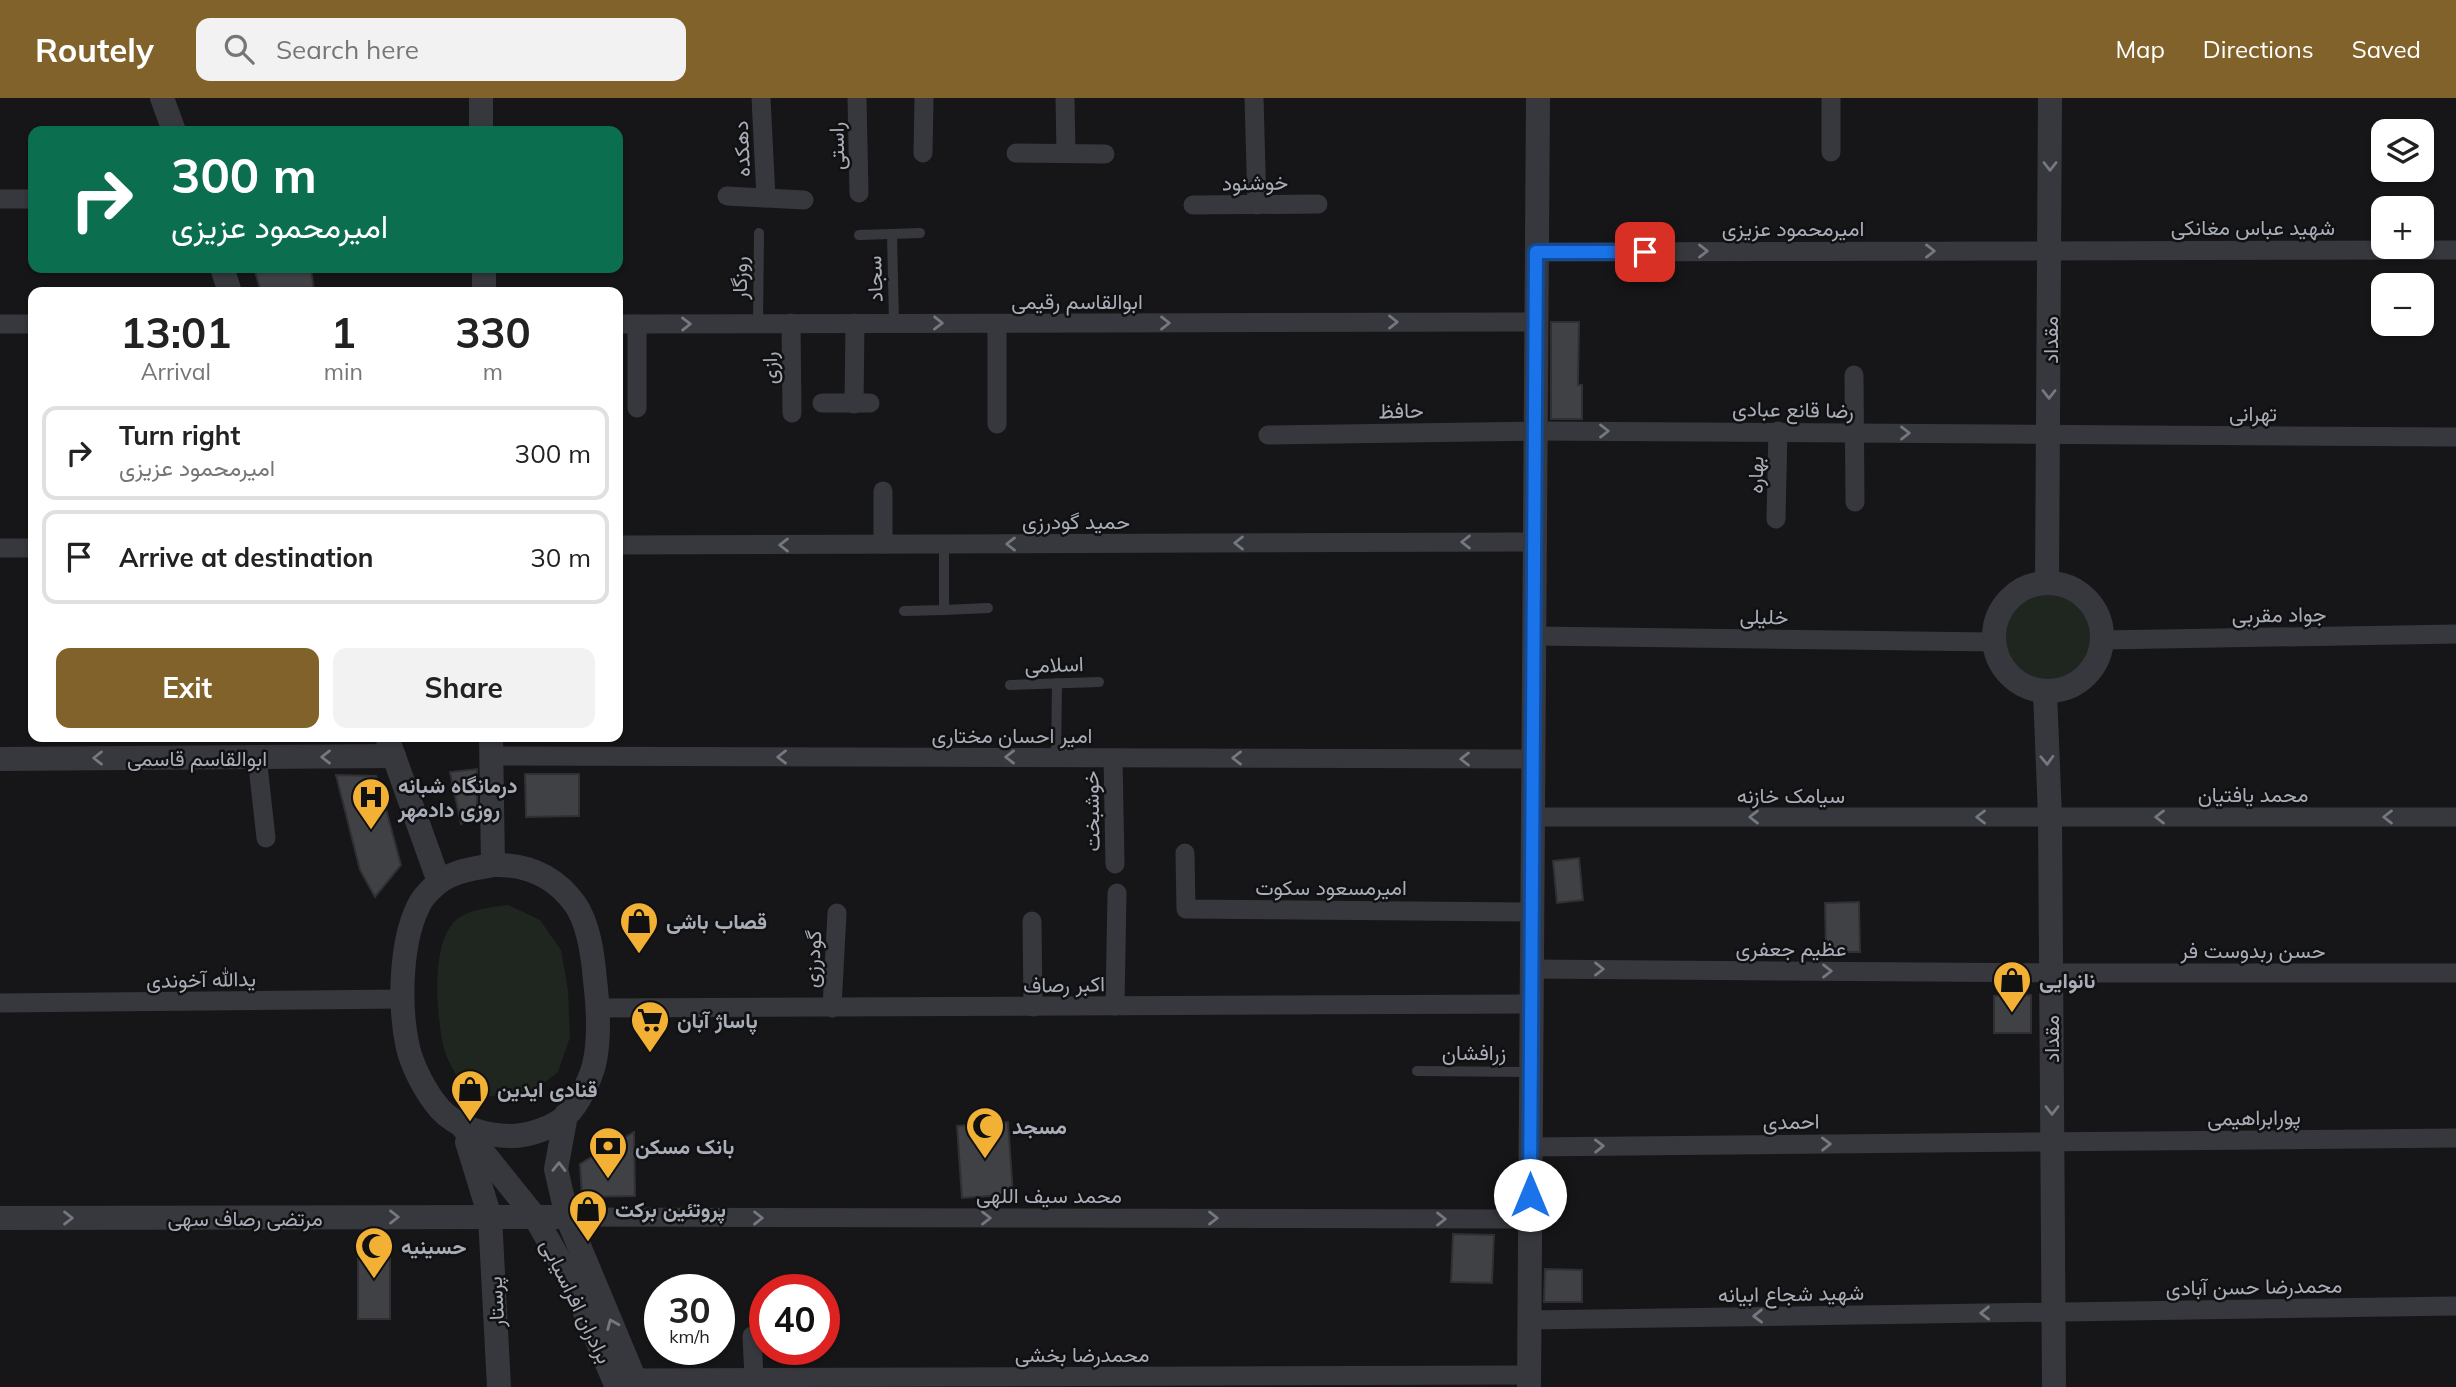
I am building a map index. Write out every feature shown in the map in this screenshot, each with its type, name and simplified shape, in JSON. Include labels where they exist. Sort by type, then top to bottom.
[{"type":"street","points":[[162,98],[172,126]]},
{"type":"street","points":[[481,98],[481,126]]},
{"type":"street","name":"دهکده","points":[[761,98],[766,198]]},
{"type":"street","name":"راستی","points":[[858,98],[859,193]]},
{"type":"street","points":[[923,98],[923,153]]},
{"type":"street","points":[[1065,98],[1066,153]]},
{"type":"street","points":[[1254,98],[1257,205]]},
{"type":"street","points":[[1529,1381],[1538,98]]},
{"type":"street","points":[[1831,98],[1831,152]]},
{"type":"street","name":"مقداد","points":[[2047,583],[2050,98]]},
{"type":"street","points":[[1016,153],[1105,154]]},
{"type":"street","points":[[727,196],[804,200]]},
{"type":"street","points":[[0,199],[28,199]]},
{"type":"street","name":"خوشنود","points":[[1193,205],[1318,204]]},
{"type":"street","name":"شهید عباس مغانکی","points":[[2050,251],[2456,250]]},
{"type":"street","name":"امیرمحمود عزیزی","points":[[1536,252],[2050,251]]},
{"type":"street","name":"ابوالقاسم رقیمی","points":[[628,324],[1536,322]]},
{"type":"street","name":"رازی","points":[[791,323],[792,413]]},
{"type":"street","points":[[821,403],[862,404],[855,323]]},
{"type":"street","points":[[0,324],[28,324]]},
{"type":"street","points":[[628,324],[637,408]]},
{"type":"street","points":[[997,324],[997,424]]},
{"type":"street","points":[[1854,375],[1855,502]]},
{"type":"street","name":"رضا قانع عبادی","points":[[1535,431],[2049,434]]},
{"type":"street","name":"حافظ","points":[[1268,435],[1535,431]]},
{"type":"street","name":"بهاره","points":[[1776,519],[1778,431]]},
{"type":"street","name":"تهرانی","points":[[2049,434],[2456,437]]},
{"type":"street","points":[[883,491],[883,544]]},
{"type":"street","name":"حمید گودرزی","points":[[623,545],[1534,542]]},
{"type":"street","points":[[0,548],[28,548]]},
{"type":"street","points":[[2047,583],[2065,585],[2093,606],[2101,622],[2103,640],[2100,657],[2091,672],[2070,687],[2045,692],[2016,681],[2005,670],[1997,657],[1995,624],[2002,608],[2014,595],[2029,586],[2047,583]]},
{"type":"street","name":"جواد مقربی","points":[[2103,640],[2456,634]]},
{"type":"street","name":"خلیلی","points":[[1534,636],[1994,642]]},
{"type":"street","name":"مقداد","points":[[2045,692],[2050,817],[2054,1387]]},
{"type":"street","points":[[390,746],[439,882]]},
{"type":"street","name":"ابوالقاسم قاسمی","points":[[0,759],[257,757],[390,746]]},
{"type":"street","points":[[491,746],[493,865]]},
{"type":"street","name":"امیر احسان مختاری","points":[[491,746],[1056,758],[1533,759]]},
{"type":"street","points":[[257,757],[266,838]]},
{"type":"street","name":"خوشبخت","points":[[1113,758],[1115,864]]},
{"type":"street","name":"سیامک خازنه","points":[[1532,817],[2050,817]]},
{"type":"street","name":"محمد یافتیان","points":[[2050,817],[2456,817]]},
{"type":"street","name":"امیرمسعود سکوت","points":[[1185,853],[1186,909],[1532,912]]},
{"type":"street","points":[[509,864],[529,868],[549,878],[576,905],[592,946],[598,1008],[594,1064],[582,1093],[566,1115],[541,1130],[514,1136],[487,1134],[461,1125],[441,1110],[426,1090],[408,1049],[403,999],[404,961],[418,905],[439,882],[466,870],[493,865],[509,864]]},
{"type":"street","points":[[1115,1006],[1117,893]]},
{"type":"street","name":"گودرزی","points":[[832,1008],[837,913]]},
{"type":"street","points":[[1031,921],[1033,1007]]},
{"type":"street","name":"عظیم جعفری","points":[[1531,969],[2051,973]]},
{"type":"street","name":"حسن ربدوست فر","points":[[2051,973],[2456,972]]},
{"type":"street","name":"یدالله آخوندی","points":[[0,1003],[403,999]]},
{"type":"street","name":"اکبر رصاف","points":[[598,1008],[1531,1004]]},
{"type":"street","name":"برادران افراسیابی","points":[[566,1115],[556,1169],[568,1217],[630,1384]]},
{"type":"street","name":"برادران افراسیابی","points":[[461,1125],[535,1217],[630,1384]]},
{"type":"street","name":"پرستار","points":[[461,1125],[479,1175],[490,1217],[499,1387]]},
{"type":"street","name":"پورابراهیمی","points":[[2052,1141],[2456,1138]]},
{"type":"street","name":"احمدی","points":[[1530,1147],[2052,1141]]},
{"type":"street","name":"مرتضی رصاف سهی","points":[[0,1218],[568,1217]]},
{"type":"street","name":"محمد سیف اللهی","points":[[568,1217],[1530,1219]]},
{"type":"street","name":"محمدرضا حسن آبادی","points":[[2053,1312],[2456,1306]]},
{"type":"street","name":"شهید شجاع ابیانه","points":[[1529,1320],[2053,1312]]},
{"type":"street","points":[[753,1365],[754,1378]]},
{"type":"street","name":"محمدرضا بخشی","points":[[630,1384],[754,1378],[808,1382],[1529,1381]]},
{"type":"lane","name":"روزگار","points":[[758,323],[759,233]]},
{"type":"lane","name":"سجاد","points":[[859,235],[920,233]]},
{"type":"lane","name":"سجاد","points":[[891,234],[894,323]]},
{"type":"lane","points":[[944,544],[944,610]]},
{"type":"lane","points":[[904,611],[988,608]]},
{"type":"lane","name":"اسلامی","points":[[1010,685],[1099,682]]},
{"type":"lane","points":[[1056,758],[1057,683]]},
{"type":"lane","name":"زرافشان","points":[[1417,1072],[1530,1072]]},
{"type":"shaded area","points":[[2048,591],[2066,595],[2081,604],[2090,619],[2094,637],[2090,655],[2081,670],[2066,679],[2048,683],[2030,679],[2015,670],[2006,655],[2002,637],[2006,619],[2015,604],[2030,595]]},
{"type":"shaded area","points":[[508,905],[540,920],[561,950],[568,990],[570,1037],[558,1072],[530,1094],[491,1096],[460,1083],[447,1057],[439,1021],[438,970],[444,939],[455,921],[476,910]]},
{"type":"building","points":[[255,273],[312,273],[313,287],[260,287]]},
{"type":"building","points":[[1551,322],[1579,322],[1578,385],[1582,385],[1582,419],[1551,419]]},
{"type":"building","points":[[477,769],[477,815],[461,824],[450,772]]},
{"type":"building","points":[[525,774],[579,774],[579,816],[526,817]]},
{"type":"building","name":"درمانگاه شبانه روزی دادمهر","points":[[336,775],[376,776],[401,865],[375,897],[360,870]]},
{"type":"building","points":[[1579,858],[1583,900],[1557,903],[1553,861]]},
{"type":"building","points":[[1859,902],[1860,952],[1826,952],[1825,903]]},
{"type":"building","name":"نانوایی","points":[[2031,995],[2031,1033],[1994,1033],[1994,996]]},
{"type":"building","name":"مسجد","points":[[1008,1122],[1013,1194],[962,1198],[957,1126]]},
{"type":"building","name":"بانک مسکن","points":[[634,1132],[635,1196],[582,1197],[580,1164]]},
{"type":"building","points":[[1453,1234],[1494,1235],[1492,1283],[1451,1282]]},
{"type":"building","name":"حسینیه","points":[[358,1241],[390,1241],[390,1319],[358,1319]]},
{"type":"building","points":[[1545,1269],[1582,1270],[1582,1302],[1544,1302]]},
{"type":"place","name":"درمانگاه شبانه روزی دادمهر","points":[[371,831]]},
{"type":"place","name":"قصاب باشی","points":[[639,955]]},
{"type":"place","name":"نانوایی","points":[[2012,1014]]},
{"type":"place","name":"پاساژ آبان","points":[[650,1054]]},
{"type":"place","name":"قنادی ایدین","points":[[470,1123]]},
{"type":"place","name":"مسجد","points":[[985,1160]]},
{"type":"place","name":"بانک مسکن","points":[[608,1180]]},
{"type":"place","name":"پروتئین برکت","points":[[588,1243]]},
{"type":"place","name":"حسینیه","points":[[374,1280]]},
{"type":"route","points":[[1530,1195],[1536,252],[1645,252]]}]
